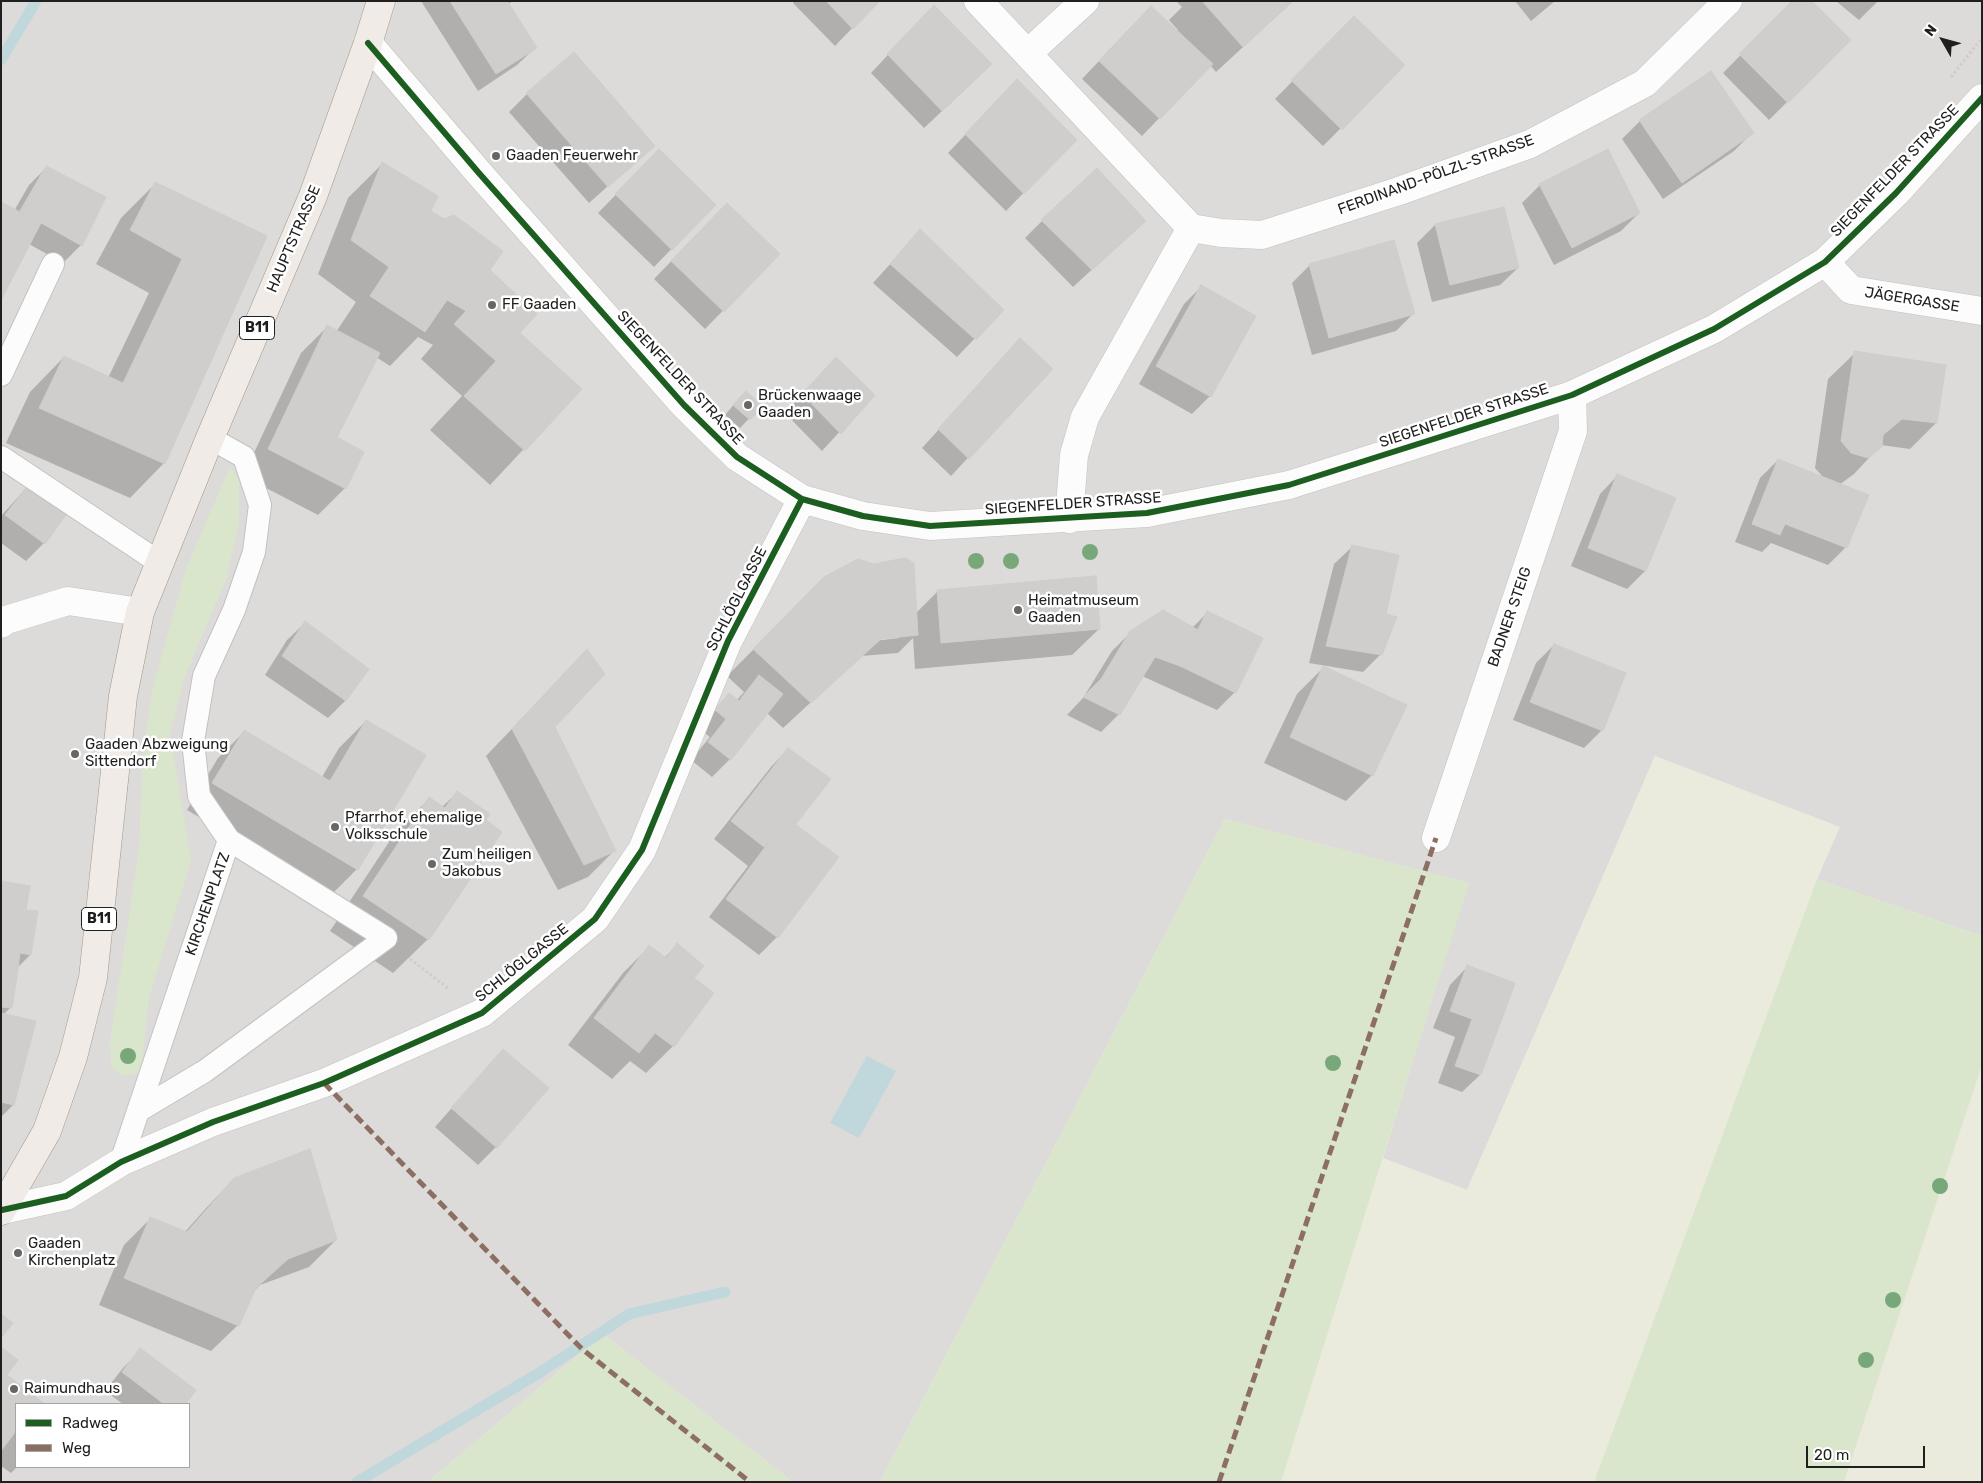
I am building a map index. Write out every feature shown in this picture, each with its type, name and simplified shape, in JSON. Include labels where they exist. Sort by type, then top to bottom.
[{"type":"main road","name":"HAUPTSTRASSE","points":[[140,612],[210,438],[313,196],[368,43],[381,1]]},
{"type":"main road","name":"B11","points":[[2,1210],[47,1131],[73,1057],[93,978],[123,696],[140,612]]},
{"type":"street","points":[[978,1],[1191,228],[1085,417],[1074,455],[1069,519]]},
{"type":"street","points":[[1028,53],[1085,1]]},
{"type":"street","name":"FERDINAND-PÖLZL-STRASSE","points":[[1191,228],[1221,233],[1262,234],[1399,191],[1530,144],[1645,83],[1728,1]]},
{"type":"street","name":"SIEGENFELDER STRASSE","points":[[368,43],[478,172],[684,405],[737,457],[802,499],[862,516],[930,526],[1147,514],[1289,484],[1572,395],[1714,329],[1824,262],[1896,193],[1982,98]]},
{"type":"street","name":"JÄGERGASSE","points":[[1824,262],[1850,290],[1982,310]]},
{"type":"street","name":"BADNER STEIG","points":[[1436,838],[1573,431],[1572,395]]},
{"type":"street","name":"SCHLÖGLGASSE","points":[[2,1210],[66,1196],[121,1162],[213,1122],[324,1083],[482,1013],[595,919],[642,850],[728,641],[802,499]]},
{"type":"street","points":[[1,624],[6,620],[68,601],[140,612]]},
{"type":"lane","points":[[1,375],[53,264]]},
{"type":"lane","name":"KIRCHENPLATZ","points":[[121,1162],[229,840],[199,796],[193,741],[204,676],[234,610],[254,552],[260,505],[244,457],[210,438]]},
{"type":"lane","points":[[1,457],[160,564]]},
{"type":"lane","points":[[138,1111],[205,1070],[386,938],[229,840]]},
{"type":"path","points":[[1946,82],[1982,38]]},
{"type":"shaded area","points":[[1,1],[1982,1],[1982,936],[1817,879],[1839,827],[1655,756],[1467,1190],[1383,1158],[1468,883],[1225,819],[880,1482],[793,1482],[603,1334],[428,1482],[1,1482]]},
{"type":"shaded area","points":[[1655,756],[1840,827],[1817,879],[1594,1482],[1281,1482],[1383,1158],[1467,1190]]},
{"type":"shaded area","points":[[1982,1065],[1982,1482],[1844,1482]]},
{"type":"green space","points":[[230,467],[239,479],[239,523],[226,580],[185,676],[170,733],[191,860],[149,998],[141,1072],[123,1076],[111,1066],[110,1042],[139,850],[143,752],[153,687],[186,569]]},
{"type":"green space","points":[[1225,819],[1469,883],[1281,1482],[880,1482]]},
{"type":"green space","points":[[1817,879],[1982,936],[1982,1065],[1844,1482],[1594,1482]]},
{"type":"green space","points":[[603,1334],[793,1482],[428,1482]]},
{"type":"water","points":[[867,1056],[896,1071],[859,1138],[830,1123]]},
{"type":"building","points":[[450,1],[509,1],[467,28]]},
{"type":"building","points":[[826,1],[880,1],[853,29]]},
{"type":"building","points":[[1202,1],[1293,1],[1243,47]]},
{"type":"building","points":[[1792,1],[1812,1],[1851,40],[1788,103],[1739,54]]},
{"type":"building","points":[[508,2],[537,48],[496,74],[467,28]]},
{"type":"building","points":[[934,5],[992,64],[942,111],[887,54]]},
{"type":"building","points":[[1151,6],[1213,64],[1160,119],[1099,61]]},
{"type":"building","points":[[1354,16],[1405,65],[1342,130],[1291,80]]},
{"type":"building","points":[[574,52],[614,98],[566,139],[526,93]]},
{"type":"building","points":[[1711,71],[1754,133],[1682,183],[1639,120]]},
{"type":"building","points":[[1017,79],[1077,140],[1024,194],[965,134]]},
{"type":"building","points":[[614,98],[655,146],[608,187],[566,139]]},
{"type":"building","points":[[659,149],[716,205],[672,250],[615,194]]},
{"type":"building","points":[[1608,149],[1640,213],[1572,248],[1539,184]]},
{"type":"building","name":"FF Gaaden","points":[[382,162],[438,196],[431,211],[444,219],[454,215],[503,251],[490,270],[537,314],[520,333],[582,389],[525,451],[464,396],[496,361],[454,324],[466,311],[447,300],[425,332],[370,296],[389,267],[351,240]]},
{"type":"building","points":[[46,166],[106,197],[82,246],[20,211]]},
{"type":"building","points":[[1097,168],[1146,221],[1092,270],[1041,220]]},
{"type":"building","points":[[155,182],[267,236],[165,464],[39,408],[64,356],[123,383],[182,259],[130,230]]},
{"type":"building","points":[[1,202],[41,223],[1,300]]},
{"type":"building","points":[[727,203],[780,254],[724,312],[671,261]]},
{"type":"building","points":[[1504,207],[1519,268],[1450,285],[1435,224]]},
{"type":"building","points":[[920,229],[1004,310],[976,340],[890,264]]},
{"type":"building","points":[[1394,240],[1415,314],[1329,338],[1309,264]]},
{"type":"building","points":[[1201,285],[1256,316],[1211,397],[1156,366]]},
{"type":"building","points":[[327,325],[380,353],[337,437],[364,452],[346,489],[268,449]]},
{"type":"building","points":[[1020,338],[1053,369],[969,459],[938,429]]},
{"type":"building","points":[[1854,351],[1946,365],[1937,423],[1902,419],[1883,435],[1882,447],[1868,458],[1851,453],[1841,441]]},
{"type":"building","points":[[836,357],[875,395],[841,434],[802,394]]},
{"type":"building","name":"Brückenwaage Gaaden","points":[[746,391],[763,406],[750,420],[733,405]]},
{"type":"building","points":[[1778,459],[1869,495],[1847,548],[1785,524],[1780,535],[1752,524]]},
{"type":"building","points":[[1617,474],[1676,498],[1646,571],[1588,548]]},
{"type":"building","points":[[29,484],[68,512],[45,544],[5,515]]},
{"type":"building","points":[[1352,545],[1399,555],[1386,614],[1397,617],[1382,655],[1326,646]]},
{"type":"building","points":[[905,558],[914,563],[918,635],[881,639],[874,564]]},
{"type":"building","points":[[858,559],[874,564],[881,639],[811,703],[753,649],[824,577]]},
{"type":"building","name":"Heimatmuseum Gaaden","points":[[1096,576],[1100,629],[941,643],[937,590]]},
{"type":"building","points":[[1163,610],[1198,630],[1180,666],[1155,657],[1120,715],[1083,697],[1101,679],[1130,631]]},
{"type":"building","points":[[1207,611],[1263,638],[1236,693],[1180,666]]},
{"type":"building","points":[[305,621],[369,669],[346,701],[282,656]]},
{"type":"building","points":[[1554,644],[1626,673],[1603,731],[1530,702]]},
{"type":"building","points":[[587,649],[605,674],[555,727],[616,851],[584,865],[512,729]]},
{"type":"building","points":[[1323,666],[1407,705],[1373,776],[1290,737]]},
{"type":"building","points":[[759,675],[783,694],[731,760],[708,742],[726,719],[715,710],[729,693],[739,701]]},
{"type":"building","name":"Pfarrhof, ehemalige Volksschule","points":[[366,720],[426,755],[358,870],[212,783],[244,730],[330,781]]},
{"type":"building","points":[[788,748],[831,779],[796,824],[787,818],[764,847],[731,821]]},
{"type":"building","name":"Zum heiligen Jakobus","points":[[457,791],[490,814],[486,820],[502,832],[429,940],[363,896],[429,797],[445,808]]},
{"type":"building","points":[[787,818],[839,857],[778,938],[726,899]]},
{"type":"building","points":[[1,881],[30,886],[26,910],[38,911],[31,955],[20,953],[17,976],[1,973]]},
{"type":"building","points":[[677,943],[704,966],[694,978],[714,993],[674,1047],[655,1033],[639,1053],[594,1018],[649,945],[666,958]]},
{"type":"building","points":[[1467,965],[1515,983],[1481,1075],[1455,1066],[1472,1019],[1450,1011]]},
{"type":"building","points":[[1,973],[17,976],[12,1008],[1,1007]]},
{"type":"building","points":[[1,1013],[36,1021],[14,1105],[1,1102]]},
{"type":"building","points":[[503,1049],[549,1088],[497,1148],[451,1108]]},
{"type":"building","points":[[310,1149],[337,1240],[288,1259],[256,1288],[239,1326],[124,1278],[150,1217],[187,1232],[234,1178]]},
{"type":"building","points":[[1,1314],[13,1323],[1,1338]]},
{"type":"building","name":"Raimundhaus","points":[[1,1347],[18,1360],[7,1375],[44,1403],[15,1403],[15,1432],[1,1451]]},
{"type":"building","points":[[140,1348],[196,1390],[187,1403],[163,1403],[122,1372]]},
{"type":"waterway","points":[[1,60],[36,1]]},
{"type":"waterway","points":[[357,1482],[539,1373],[629,1314],[725,1292]]},
{"type":"marked path","points":[[1219,1482],[1436,838]]},
{"type":"marked path","points":[[324,1083],[582,1349],[750,1482]]},
{"type":"cycle path","points":[[368,43],[478,172],[684,405],[737,457],[802,499],[863,516],[930,526],[1147,513],[1289,485],[1572,395],[1714,329],[1825,262],[1896,193],[1982,98]]},
{"type":"cycle path","points":[[2,1210],[66,1196],[121,1162],[213,1122],[324,1083],[482,1013],[595,919],[642,850],[728,641],[802,499]]},
{"type":"place","name":"Gaaden Feuerwehr","points":[[496,156]]},
{"type":"place","name":"FF Gaaden","points":[[492,305]]},
{"type":"place","name":"Brückenwaage Gaaden","points":[[748,405]]},
{"type":"place","name":"Heimatmuseum Gaaden","points":[[1018,610]]},
{"type":"place","name":"Gaaden Abzweigung Sittendorf","points":[[75,754]]},
{"type":"place","name":"Pfarrhof, ehemalige Volksschule","points":[[335,827]]},
{"type":"place","name":"Zum heiligen Jakobus","points":[[432,864]]},
{"type":"place","name":"Gaaden Kirchenplatz","points":[[18,1253]]},
{"type":"place","name":"Raimundhaus","points":[[14,1389]]}]
